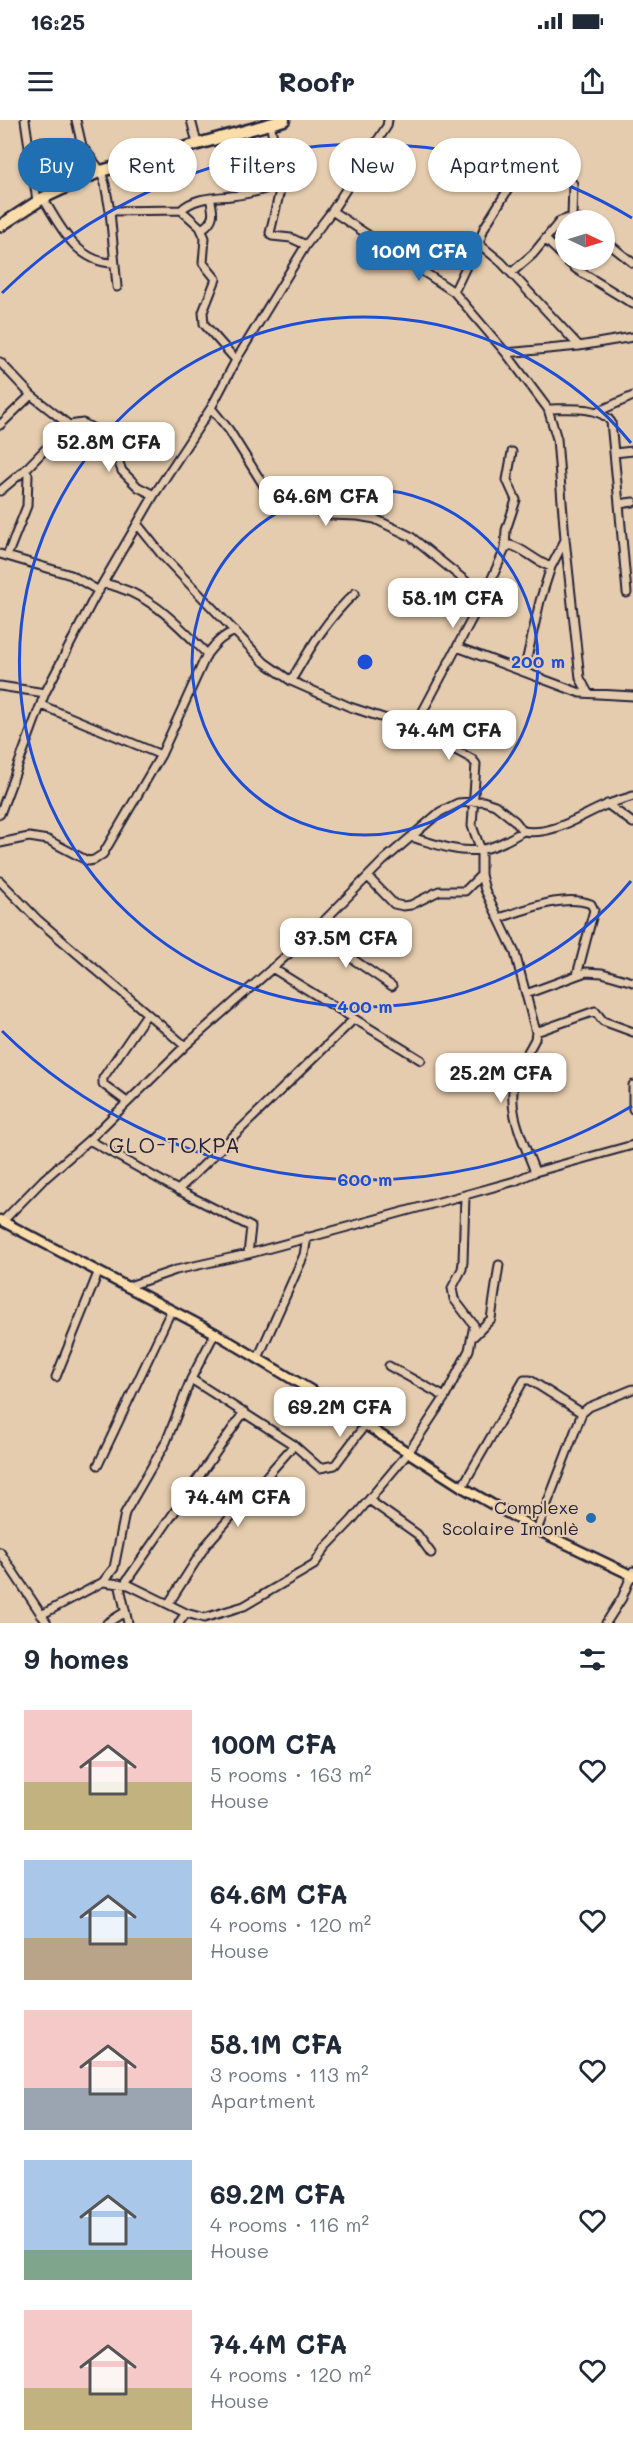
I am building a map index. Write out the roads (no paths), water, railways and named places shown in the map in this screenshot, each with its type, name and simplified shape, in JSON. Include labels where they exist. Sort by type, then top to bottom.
[{"type":"highway","points":[[197,143],[284,120]]},
{"type":"highway","points":[[0,226],[40,199],[108,169]]},
{"type":"main road","points":[[1,1220],[215,1333],[462,1487],[537,1530],[633,1574]]},
{"type":"street","points":[[25,120],[40,199],[66,236],[80,250],[101,264],[114,263]]},
{"type":"street","points":[[76,120],[82,146],[101,171],[110,211],[117,287]]},
{"type":"street","points":[[191,120],[195,138]]},
{"type":"street","points":[[0,814],[45,693],[99,591],[154,495],[211,408],[236,360],[306,245],[332,211],[387,126],[388,120]]},
{"type":"street","points":[[270,123],[273,138]]},
{"type":"street","points":[[454,292],[490,218],[522,168],[530,162],[537,160],[562,173],[573,184],[572,210]]},
{"type":"street","points":[[110,211],[181,210],[192,202],[254,192]]},
{"type":"street","points":[[280,192],[270,234],[272,237],[291,238],[306,245]]},
{"type":"street","points":[[202,229],[210,223],[214,216],[210,198]]},
{"type":"street","points":[[181,210],[202,229],[205,238],[203,263],[216,279],[202,316],[204,324],[236,360]]},
{"type":"street","points":[[332,211],[454,292],[506,353],[548,409],[557,439],[580,678],[588,693]]},
{"type":"street","points":[[511,273],[545,240],[555,227]]},
{"type":"street","points":[[545,240],[555,249]]},
{"type":"street","points":[[478,244],[511,273],[579,346]]},
{"type":"street","points":[[615,249],[633,263]]},
{"type":"street","points":[[578,270],[633,304]]},
{"type":"street","points":[[506,353],[579,346],[633,337]]},
{"type":"street","points":[[0,362],[31,394],[69,425]]},
{"type":"street","points":[[0,425],[31,394]]},
{"type":"street","points":[[597,412],[633,396]]},
{"type":"street","points":[[211,408],[229,430],[264,486],[273,495],[329,515],[375,519],[410,536],[484,596]]},
{"type":"street","points":[[548,409],[597,412],[608,417],[611,422],[627,593]]},
{"type":"street","points":[[0,491],[25,470],[69,425],[83,423],[92,428],[115,452],[122,471],[138,487],[154,495]]},
{"type":"street","points":[[614,453],[633,451]]},
{"type":"street","points":[[414,728],[484,596],[505,549],[506,530],[516,500],[507,480],[512,452]]},
{"type":"street","points":[[25,470],[28,475],[27,506],[4,555],[71,575],[99,591]]},
{"type":"street","points":[[619,504],[633,502]]},
{"type":"street","points":[[138,525],[162,555],[264,662],[291,681],[350,707],[414,728],[472,759],[476,764],[472,826],[481,850],[481,875],[485,890],[514,953],[536,1032],[535,1039],[516,1078],[513,1098],[513,1112],[535,1172]]},
{"type":"street","points":[[524,671],[550,567],[565,539]]},
{"type":"street","points":[[505,549],[510,545],[516,546],[541,564],[550,567]]},
{"type":"street","points":[[624,553],[633,553]]},
{"type":"street","points":[[104,583],[132,591],[153,603],[207,654]]},
{"type":"street","points":[[291,681],[318,634],[340,606],[355,593]]},
{"type":"street","points":[[0,843],[29,837],[48,840],[88,861],[103,854],[160,755],[207,654],[217,642],[236,631]]},
{"type":"street","points":[[457,647],[571,691],[633,696]]},
{"type":"street","points":[[571,691],[580,678]]},
{"type":"street","points":[[0,686],[45,693]]},
{"type":"street","points":[[41,705],[160,755]]},
{"type":"street","points":[[411,837],[460,852],[481,850],[503,844],[522,831],[534,833],[565,825],[607,804],[633,796]]},
{"type":"street","points":[[1,1220],[42,1180],[89,1140],[185,1046],[313,932],[440,812],[458,803],[483,801],[495,805],[515,821],[522,831]]},
{"type":"street","points":[[607,804],[633,823]]},
{"type":"street","points":[[369,878],[394,904],[403,906],[411,905],[439,891],[465,891],[481,875]]},
{"type":"street","points":[[0,881],[38,920],[185,1046]]},
{"type":"street","points":[[499,918],[558,902],[584,901],[591,904],[594,910],[577,975]]},
{"type":"street","points":[[313,932],[392,986]]},
{"type":"street","points":[[272,968],[421,1060]]},
{"type":"street","points":[[526,994],[593,971],[633,982]]},
{"type":"street","points":[[536,1032],[595,1011],[603,1021],[633,1032]]},
{"type":"street","points":[[127,1102],[104,1084],[103,1078],[147,1014]]},
{"type":"street","points":[[178,1190],[354,1019]]},
{"type":"street","points":[[633,1085],[633,1109]]},
{"type":"street","points":[[89,1140],[178,1190],[251,1227],[248,1254]]},
{"type":"street","points":[[126,1287],[176,1270],[248,1254],[516,1181],[535,1172],[633,1145]]},
{"type":"street","points":[[103,1582],[122,1583],[169,1603],[186,1613],[199,1618],[209,1618],[244,1606],[314,1565],[325,1548],[408,1453],[446,1398],[470,1350],[474,1325],[453,1296],[452,1288],[462,1269],[463,1262],[465,1195]]},
{"type":"street","points":[[258,1358],[304,1255],[307,1237]]},
{"type":"street","points":[[474,1336],[488,1324],[494,1311],[499,1265]]},
{"type":"street","points":[[56,1377],[98,1273]]},
{"type":"street","points":[[98,1465],[171,1311]]},
{"type":"street","points":[[41,1615],[103,1582],[114,1568],[125,1513],[166,1442],[191,1380],[215,1333]]},
{"type":"street","points":[[389,1366],[446,1398]]},
{"type":"street","points":[[191,1380],[294,1445],[320,1468],[335,1465],[365,1425]]},
{"type":"street","points":[[462,1487],[524,1380],[530,1380],[582,1413]]},
{"type":"street","points":[[537,1530],[582,1413],[589,1407],[633,1389]]},
{"type":"street","points":[[128,1623],[122,1583],[244,1412]]},
{"type":"street","points":[[169,1603],[206,1545],[294,1445]]},
{"type":"street","points":[[369,1500],[417,1534],[431,1553]]},
{"type":"street","points":[[1,1555],[47,1623]]},
{"type":"street","points":[[606,1623],[622,1598],[633,1574]]},
{"type":"street","points":[[107,1623],[125,1612]]},
{"type":"street","points":[[179,1623],[186,1613]]},
{"type":"place","name":"Complexe Scolaire Imonlè","points":[[591,1518]]},
{"type":"district","name":"GLO-TOKPA","points":[[175,1146]]}]
